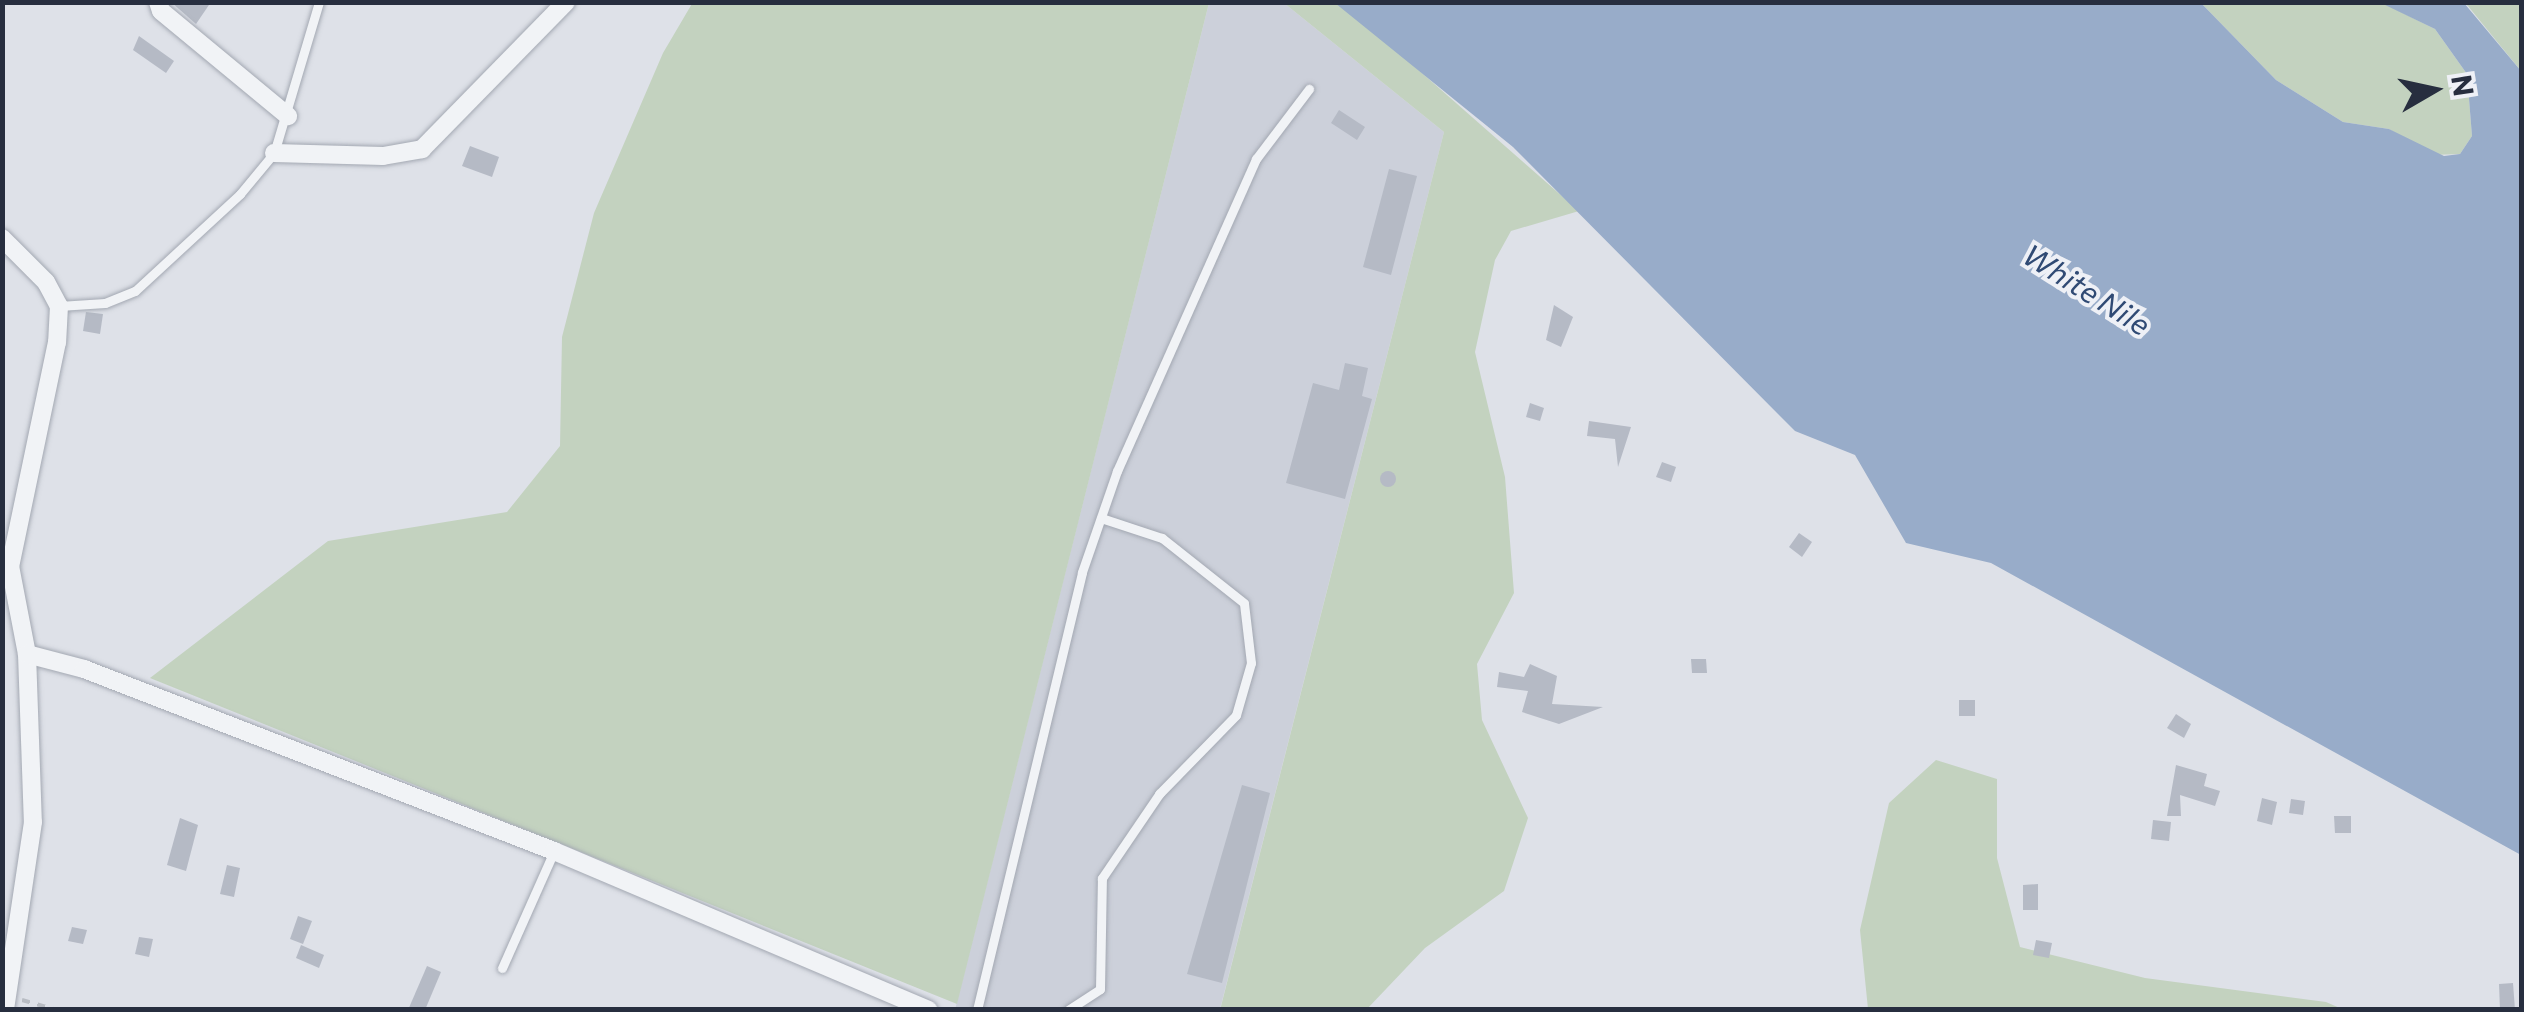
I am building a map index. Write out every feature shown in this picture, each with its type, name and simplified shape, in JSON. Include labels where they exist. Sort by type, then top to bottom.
[{"type":"street","points":[[158,2],[161,11],[288,116]]},
{"type":"street","points":[[274,153],[383,156],[422,149],[566,2]]},
{"type":"street","points":[[2,238],[46,282],[59,306],[58,342],[10,566],[27,654],[33,822],[6,1004]]},
{"type":"street","points":[[27,654],[84,670],[554,850],[928,1010]]},
{"type":"lane","points":[[59,306],[105,303],[136,292],[240,194],[274,153],[319,2]]},
{"type":"lane","points":[[977,1010],[1101,518],[1256,160],[1309,89]]},
{"type":"lane","points":[[1068,1010],[1100,989],[1102,878],[1158,794],[1236,716],[1251,662],[1244,603],[1162,538],[1101,518]]},
{"type":"lane","points":[[502,968],[554,850]]},
{"type":"path","points":[[6,1004],[56,1010]]},
{"type":"shaded area","points":[[1209,3],[1284,3],[1444,132],[1220,1009],[955,1010]]},
{"type":"green space","points":[[693,2],[1209,3],[957,1004],[150,678],[328,541],[507,512],[560,446],[562,337],[594,213],[663,53]]},
{"type":"green space","points":[[2381,2],[2435,29],[2467,74],[2472,136],[2460,154],[2431,155],[2389,129],[2343,122],[2276,80],[2201,3]]},
{"type":"green space","points":[[1284,3],[1335,3],[1365,23],[1579,211],[1511,231],[1495,260],[1475,352],[1505,477],[1514,593],[1477,664],[1482,720],[1528,818],[1504,891],[1425,948],[1367,1009],[1220,1010],[1444,132]]},
{"type":"green space","points":[[2464,3],[2521,3],[2521,71],[2468,6]]},
{"type":"green space","points":[[1936,760],[1997,779],[1997,858],[2020,947],[2145,978],[2326,1002],[2342,1009],[1868,1009],[1860,930],[1889,803]]},
{"type":"water","name":"White Nile","points":[[1335,3],[2201,3],[2276,80],[2343,122],[2389,129],[2444,156],[2460,154],[2472,136],[2467,74],[2435,29],[2381,3],[2464,3],[2521,71],[2521,855],[1991,563],[1906,543],[1855,455],[1795,431],[1513,147]]},
{"type":"building","points":[[171,2],[211,2],[196,24]]},
{"type":"building","points":[[139,36],[174,61],[166,73],[133,50]]},
{"type":"building","points":[[1339,110],[1365,127],[1357,140],[1331,123]]},
{"type":"building","points":[[470,146],[499,157],[492,177],[462,166]]},
{"type":"building","points":[[1389,169],[1417,176],[1391,275],[1363,267]]},
{"type":"building","points":[[1554,305],[1573,317],[1561,347],[1546,340]]},
{"type":"building","points":[[86,312],[103,314],[100,334],[83,331]]},
{"type":"building","points":[[1345,363],[1368,368],[1362,396],[1372,399],[1345,499],[1286,483],[1313,383],[1339,390]]},
{"type":"building","points":[[1530,403],[1544,408],[1540,421],[1526,417]]},
{"type":"building","points":[[1589,421],[1631,427],[1618,467],[1615,439],[1587,436]]},
{"type":"building","points":[[1662,462],[1676,467],[1671,482],[1656,477]]},
{"type":"building","points":[[1388,471],[1396,479],[1388,487],[1380,479]]},
{"type":"building","points":[[1799,533],[1812,542],[1802,557],[1789,547]]},
{"type":"building","points":[[1691,659],[1706,659],[1707,673],[1692,673]]},
{"type":"building","points":[[1530,664],[1557,676],[1552,704],[1603,707],[1559,724],[1522,712],[1528,691],[1497,687],[1499,672],[1524,677]]},
{"type":"building","points":[[1959,700],[1975,700],[1975,716],[1959,716]]},
{"type":"building","points":[[2176,714],[2191,724],[2184,738],[2167,728]]},
{"type":"building","points":[[2176,765],[2207,774],[2204,786],[2220,791],[2215,806],[2180,795],[2181,816],[2167,816]]},
{"type":"building","points":[[1242,785],[1270,793],[1222,983],[1187,974]]},
{"type":"building","points":[[2262,798],[2277,802],[2272,825],[2257,821]]},
{"type":"building","points":[[2291,799],[2305,801],[2303,815],[2289,813]]},
{"type":"building","points":[[2334,816],[2351,816],[2351,833],[2335,833]]},
{"type":"building","points":[[180,818],[198,825],[186,871],[167,865]]},
{"type":"building","points":[[2153,820],[2171,822],[2169,841],[2151,839]]},
{"type":"building","points":[[227,865],[240,868],[234,897],[220,894]]},
{"type":"building","points":[[2038,884],[2038,910],[2023,910],[2023,885]]},
{"type":"building","points":[[298,916],[312,921],[303,944],[290,939]]},
{"type":"building","points":[[72,927],[87,930],[83,944],[68,941]]},
{"type":"building","points":[[139,937],[153,939],[149,957],[135,954]]},
{"type":"building","points":[[2036,940],[2052,943],[2049,958],[2033,955]]},
{"type":"building","points":[[301,945],[324,955],[319,968],[296,958]]},
{"type":"building","points":[[427,966],[441,972],[425,1010],[408,1010]]},
{"type":"building","points":[[2513,983],[2515,1010],[2500,1010],[2499,984]]}]
